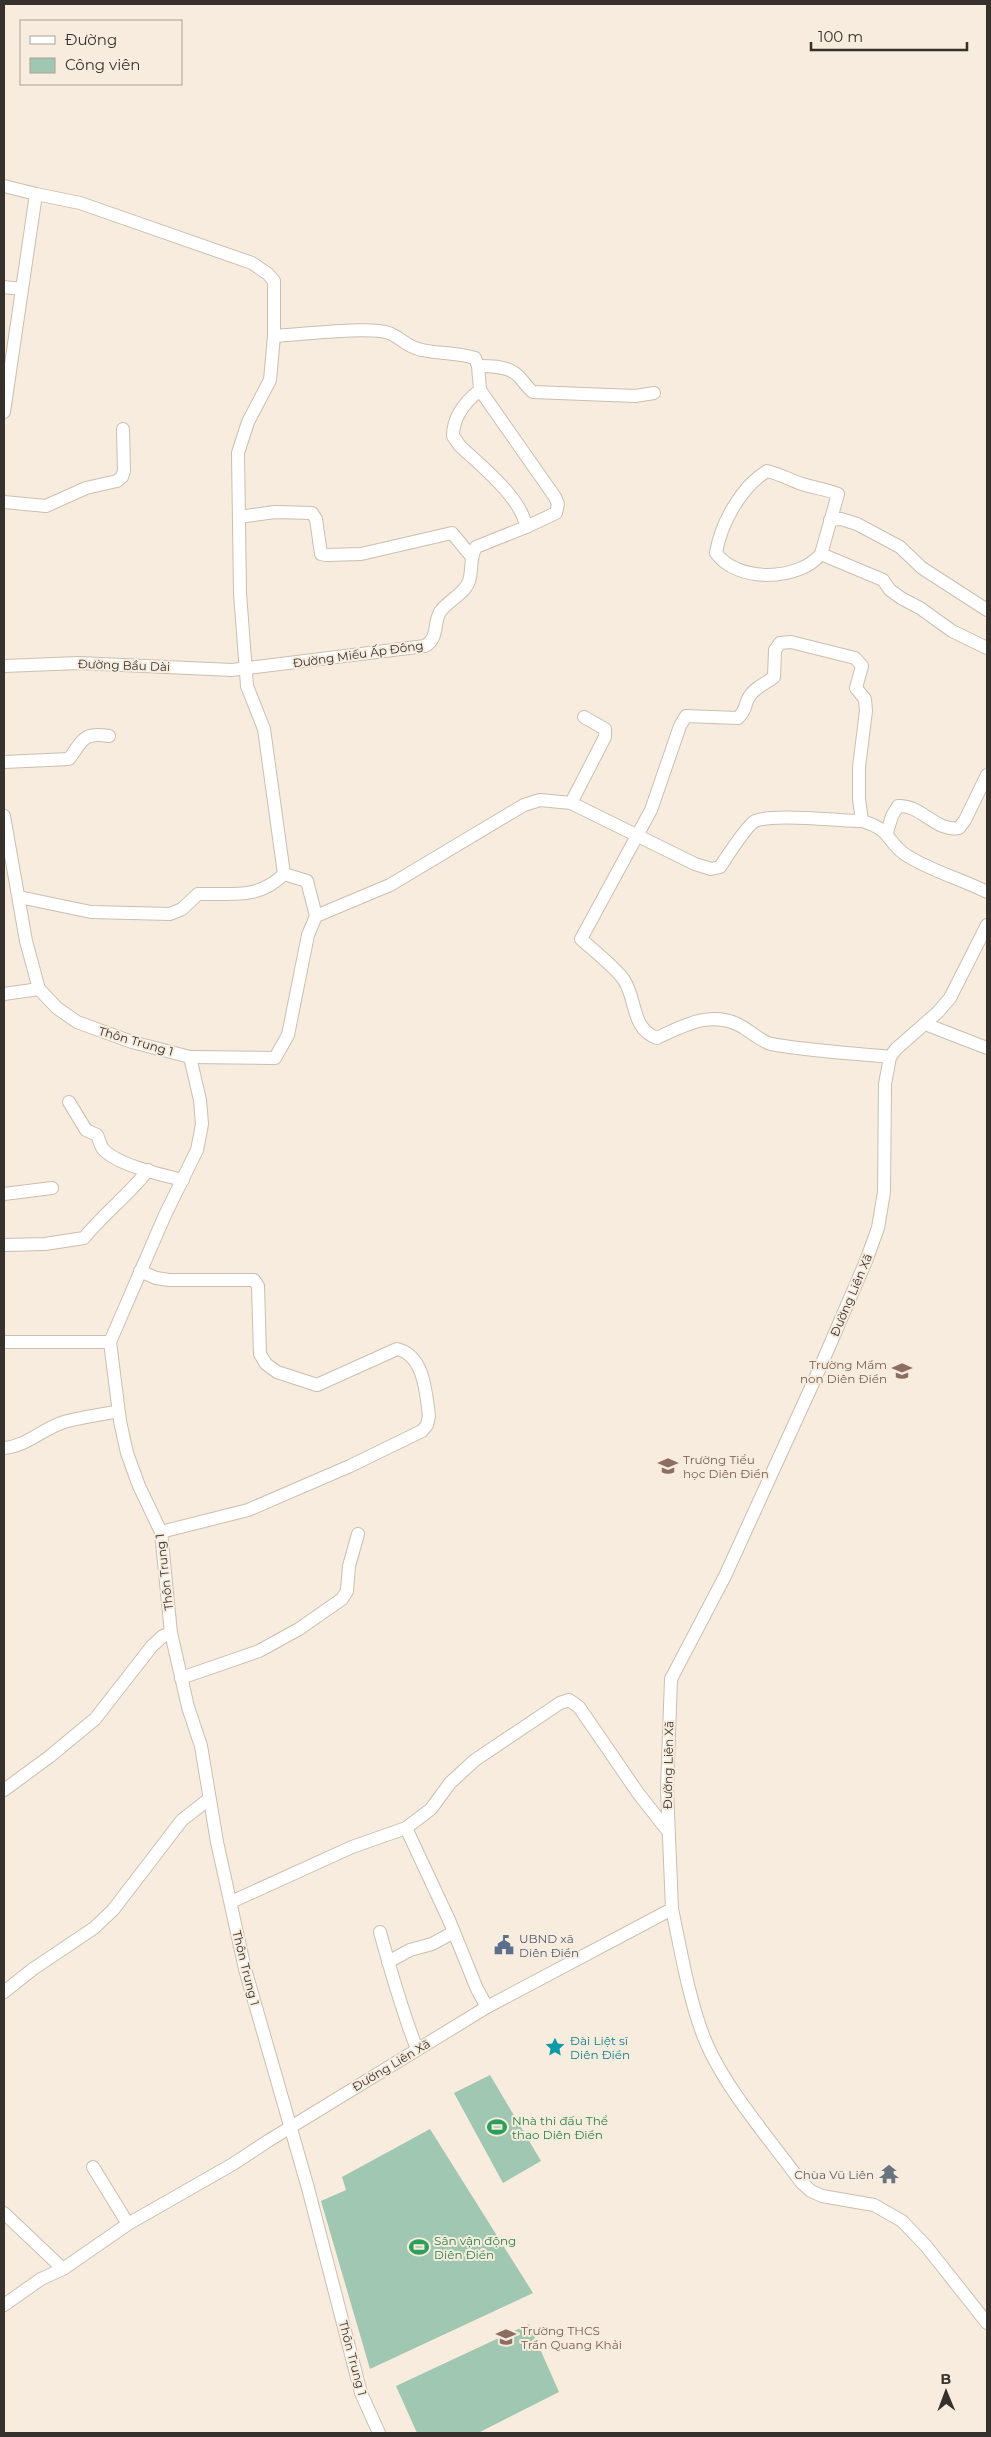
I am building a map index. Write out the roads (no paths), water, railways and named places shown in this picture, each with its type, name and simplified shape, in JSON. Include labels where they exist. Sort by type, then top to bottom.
[{"type":"street","points":[[4,186],[80,203],[252,263],[268,274],[274,281],[274,336],[270,380],[248,422],[238,453],[240,592],[245,668],[249,692],[264,729],[284,874]]},
{"type":"street","points":[[4,412],[36,194]]},
{"type":"street","points":[[4,287],[22,289]]},
{"type":"street","points":[[239,517],[276,512],[312,513],[316,519],[321,554],[326,555],[361,554],[452,532],[470,556],[476,547],[556,513],[558,504],[555,496],[480,390],[478,366],[474,358],[449,352],[431,352],[408,347],[388,333],[371,330],[274,336]]},
{"type":"street","points":[[478,366],[489,366],[514,372],[525,386],[533,392],[635,396],[654,393]]},
{"type":"street","points":[[480,390],[463,407],[456,419],[453,436],[460,446],[514,501],[524,517],[526,527]]},
{"type":"street","points":[[4,502],[46,506],[86,488],[122,477],[124,471],[123,430]]},
{"type":"street","points":[[767,471],[782,474],[804,485],[824,488],[838,494],[830,520],[821,554],[814,563],[776,576],[761,575],[728,565],[716,553],[718,542],[730,514],[746,491],[767,471]]},
{"type":"street","points":[[830,520],[841,519],[857,524],[900,547],[922,568],[987,610]]},
{"type":"street","points":[[821,554],[883,580],[890,590],[901,598],[920,608],[952,631],[987,648]]},
{"type":"street","name":"Đường Miếu Ấp Đông","points":[[245,668],[425,646],[431,642],[436,630],[438,615],[445,604],[469,583],[472,569],[470,556]]},
{"type":"street","points":[[862,821],[859,799],[859,767],[866,711],[865,699],[856,688],[862,666],[855,658],[791,642],[780,643],[775,650],[774,677],[755,690],[747,699],[746,710],[738,718],[686,716],[680,726],[651,810],[581,939],[624,980],[639,1024],[647,1034],[657,1038],[689,1022],[701,1019],[723,1020],[739,1025],[768,1043],[890,1057],[950,998],[987,925]]},
{"type":"street","name":"Đường Bầu Dài","points":[[4,666],[79,663],[215,670],[245,668]]},
{"type":"street","points":[[571,803],[605,737],[605,730],[584,717]]},
{"type":"street","points":[[4,762],[69,759],[83,738],[94,734],[109,736]]},
{"type":"street","points":[[887,832],[892,816],[898,806],[907,805],[937,824],[950,829],[959,828],[965,820],[987,775]]},
{"type":"street","points":[[316,916],[390,885],[524,805],[540,800],[571,803],[674,855],[711,868],[720,867],[754,821],[770,818],[862,821],[875,825],[887,832],[905,854],[987,892]]},
{"type":"street","name":"Thôn Trung 1","points":[[4,816],[26,941],[40,989],[57,1008],[76,1022],[132,1042],[190,1057],[200,1100],[202,1124],[197,1150],[140,1272],[110,1342],[118,1411],[127,1453],[139,1486],[161,1532],[171,1633],[188,1707],[201,1746],[217,1842],[245,1969],[308,2188],[356,2375],[379,2433]]},
{"type":"street","points":[[19,897],[91,912],[170,914],[182,909],[198,894],[237,895],[258,891],[272,886],[284,874]]},
{"type":"street","points":[[190,1057],[275,1058],[288,1035],[308,935],[316,916],[307,881],[284,874]]},
{"type":"street","points":[[4,994],[40,989]]},
{"type":"street","points":[[925,1024],[987,1048]]},
{"type":"street","name":"Đường Liên Xã","points":[[4,2305],[41,2279],[63,2269],[128,2224],[233,2164],[417,2049],[488,2007],[672,1909],[668,1830],[671,1679],[724,1576],[818,1370],[878,1228],[884,1192],[885,1084],[890,1057]]},
{"type":"street","points":[[69,1102],[86,1130],[97,1135],[102,1148],[111,1155],[148,1170],[183,1180]]},
{"type":"street","points":[[4,1245],[45,1244],[84,1238],[99,1219],[126,1195],[148,1170]]},
{"type":"street","points":[[4,1194],[52,1188]]},
{"type":"street","points":[[140,1272],[156,1278],[169,1280],[254,1280],[258,1286],[260,1354],[266,1364],[277,1372],[310,1384],[324,1384],[397,1349],[406,1351],[417,1363],[427,1399],[429,1416],[427,1425],[422,1431],[248,1510],[161,1532]]},
{"type":"street","points":[[4,1342],[110,1342]]},
{"type":"street","points":[[4,1448],[24,1444],[45,1430],[64,1422],[118,1411]]},
{"type":"street","points":[[181,1678],[259,1651],[298,1629],[342,1599],[347,1591],[348,1566],[358,1534]]},
{"type":"street","points":[[4,1790],[49,1757],[95,1719],[152,1646],[163,1636],[171,1633]]},
{"type":"street","points":[[231,1902],[352,1847],[406,1828],[431,1809],[450,1783],[475,1760],[560,1703],[569,1700],[579,1707],[638,1793],[668,1830]]},
{"type":"street","points":[[4,1992],[94,1928],[113,1910],[182,1820],[210,1799]]},
{"type":"street","points":[[406,1828],[454,1932],[477,1989],[488,2007]]},
{"type":"street","points":[[672,1909],[688,1983],[703,2035],[730,2084],[801,2182],[811,2191],[822,2196],[874,2205],[902,2221],[926,2246],[987,2323]]},
{"type":"street","points":[[380,1932],[401,2009],[417,2049]]},
{"type":"street","points":[[388,1962],[410,1950],[432,1944],[454,1932]]},
{"type":"street","points":[[93,2167],[128,2224]]},
{"type":"street","points":[[4,2213],[63,2269]]},
{"type":"place","name":"Trường Mầm non Diên Điền","points":[[902,1371]]},
{"type":"place","name":"Trường Tiểu học Diên Điền","points":[[668,1466]]},
{"type":"place","name":"UBND xã Diên Điền","points":[[504,1945]]},
{"type":"place","name":"Đài Liệt sĩ Diên Điền","points":[[555,2047]]},
{"type":"place","name":"Nhà thi đấu Thể thao Diên Điền","points":[[497,2127]]},
{"type":"place","name":"Chùa Vũ Liên","points":[[889,2174]]},
{"type":"place","name":"Sân vận động Diên Điền","points":[[419,2247]]},
{"type":"place","name":"Trường THCS Trần Quang Khải","points":[[506,2337]]}]
